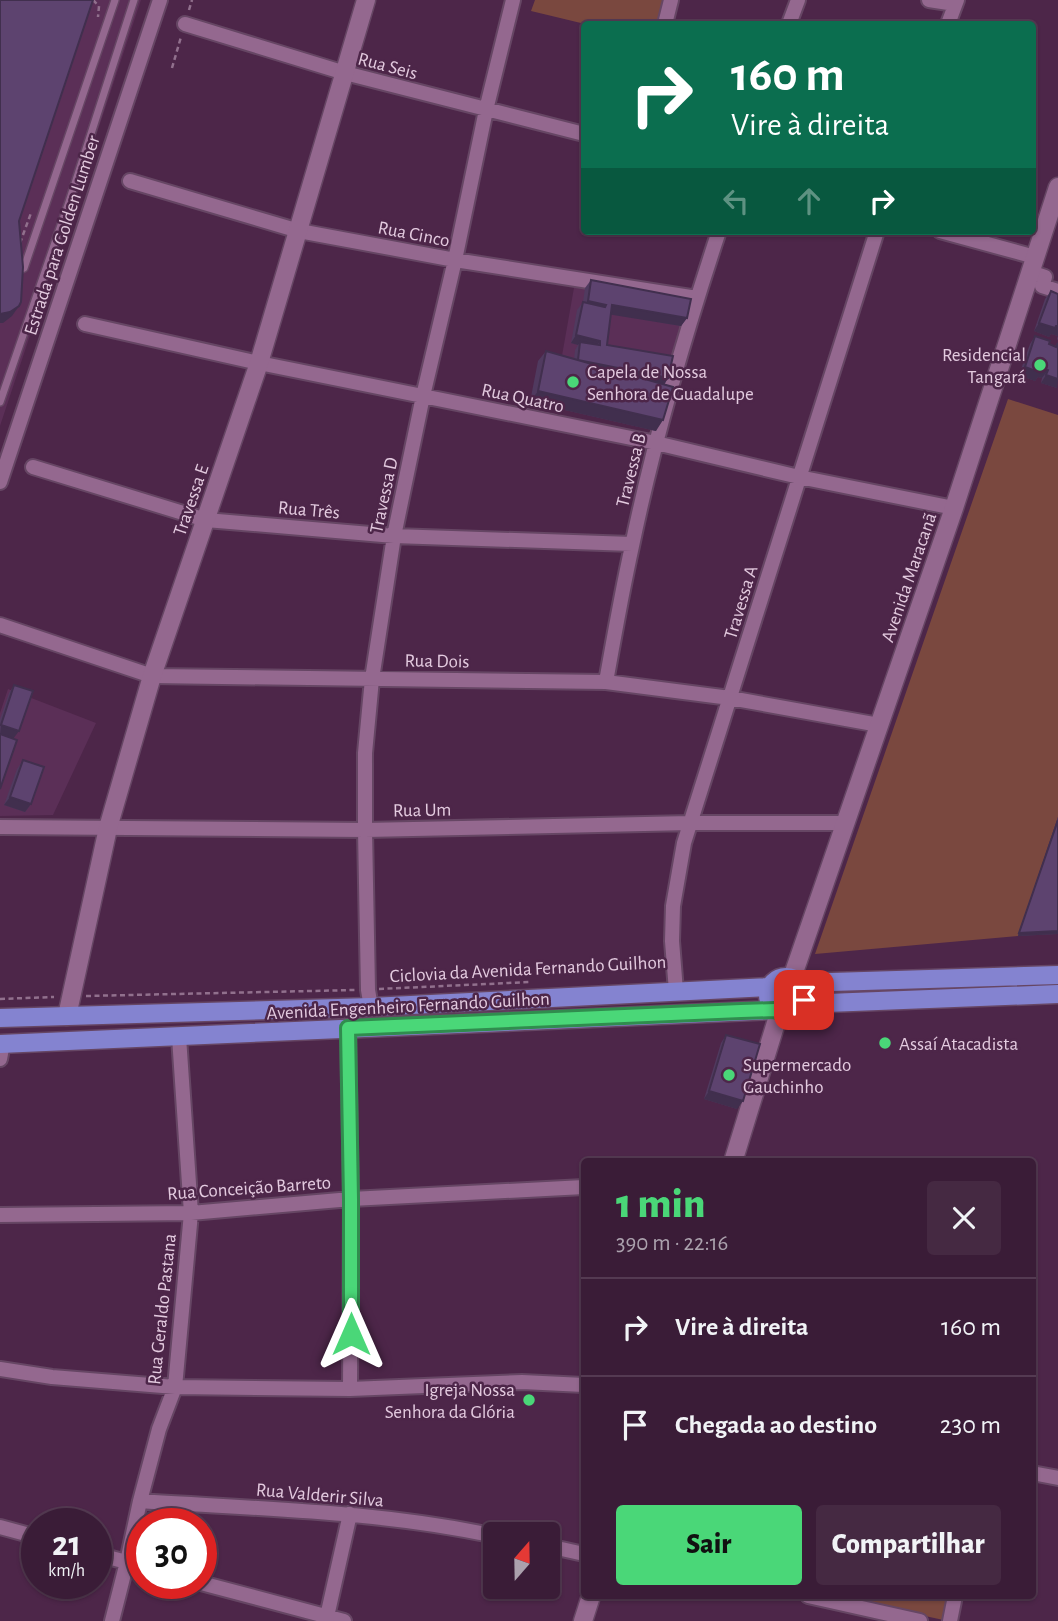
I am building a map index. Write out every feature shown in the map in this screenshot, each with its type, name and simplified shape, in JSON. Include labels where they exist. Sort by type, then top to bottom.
[{"type":"main road","name":"Avenida Engenheiro Fernando Guilhon","points":[[0,1018],[370,998],[769,987],[779,978],[796,981],[1058,975]]},
{"type":"main road","points":[[796,981],[804,991],[802,1004]]},
{"type":"main road","points":[[769,987],[768,1000],[777,1012]]},
{"type":"main road","name":"Avenida Engenheiro Fernando Guilhon","points":[[1,1049],[348,1028],[793,1013],[802,1004],[1058,994]]},
{"type":"street","name":"Estrada para Golden Lumber","points":[[0,482],[160,0]]},
{"type":"street","name":"Travessa E","points":[[67,1016],[108,828],[152,676],[259,363],[366,0]]},
{"type":"street","name":"Travessa D","points":[[370,998],[365,753],[372,679],[394,536],[423,396],[513,0]]},
{"type":"street","points":[[666,21],[671,0]]},
{"type":"street","points":[[790,21],[798,0]]},
{"type":"street","points":[[929,0],[956,2],[949,21]]},
{"type":"street","name":"Rua Seis","points":[[185,24],[345,73],[581,133]]},
{"type":"street","name":"Rua Cinco","points":[[130,181],[299,231],[455,260],[697,298]]},
{"type":"street","name":"Avenida Maracanã","points":[[796,981],[845,823],[954,508],[1058,187]]},
{"type":"street","name":"Travessa B","points":[[606,682],[632,544],[656,443],[718,235]]},
{"type":"street","name":"Travessa A","points":[[676,991],[672,941],[673,906],[677,874],[690,822],[876,235]]},
{"type":"street","points":[[951,235],[1032,264],[1045,277],[1042,286],[1058,291]]},
{"type":"street","name":"Rua Quatro","points":[[85,324],[259,363],[656,443],[799,477],[954,508]]},
{"type":"street","name":"Rua Três","points":[[33,467],[206,520],[394,536],[632,544]]},
{"type":"street","name":"Rua Dois","points":[[0,625],[152,676],[606,682],[730,698],[879,725]]},
{"type":"street","name":"Rua Um","points":[[0,827],[365,830],[690,822],[845,823]]},
{"type":"street","points":[[734,1158],[777,1012]]},
{"type":"street","points":[[348,1028],[350,1389]]},
{"type":"street","name":"Rua Geraldo Pastana","points":[[139,1508],[159,1429],[175,1387],[191,1213],[179,1037]]},
{"type":"street","name":"Rua Conceição Barreto","points":[[0,1215],[191,1213],[351,1199],[581,1187]]},
{"type":"street","points":[[0,1369],[52,1377],[175,1387],[350,1389],[522,1382],[581,1384]]},
{"type":"street","points":[[1036,1474],[1058,1478]]},
{"type":"street","name":"Rua Valderir Silva","points":[[140,1501],[350,1514],[455,1527],[483,1533]]},
{"type":"street","points":[[327,1619],[350,1514]]},
{"type":"street","points":[[0,1527],[21,1533]]},
{"type":"street","points":[[560,1549],[581,1553]]},
{"type":"street","name":"Rua Geraldo Pastana","points":[[112,1621],[126,1586]]},
{"type":"street","points":[[217,1588],[327,1619],[344,1621]]},
{"type":"street","points":[[583,1621],[590,1599]]},
{"type":"street","points":[[821,1599],[920,1621]]},
{"type":"street","points":[[950,1621],[954,1599]]},
{"type":"lane","points":[[0,284],[24,268],[115,0]]},
{"type":"lane","points":[[0,402],[69,202],[133,2],[124,0]]},
{"type":"path","name":"Ciclovia da Avenida Fernando Guilhon","points":[[0,999],[71,996],[370,998],[540,982]]},
{"type":"shaded area","points":[[0,0],[141,0],[0,426]]},
{"type":"shaded area","points":[[535,0],[664,0],[659,21],[581,23],[531,11]]},
{"type":"shaded area","points":[[575,282],[693,303],[665,398],[560,367]]},
{"type":"shaded area","points":[[1008,399],[1058,415],[1058,817],[1018,936],[815,954]]},
{"type":"shaded area","points":[[8,689],[96,723],[53,815],[0,816],[0,713]]},
{"type":"shaded area","points":[[847,1599],[952,1599],[948,1621]]},
{"type":"building","points":[[0,0],[93,0],[19,221],[23,267],[21,302],[10,312],[0,314]]},
{"type":"building","points":[[591,280],[691,299],[687,318],[612,305],[607,345],[673,356],[668,378],[578,360],[580,342],[600,345],[600,341],[576,335],[583,302],[605,307],[606,305],[588,301]]},
{"type":"building","points":[[1051,291],[1058,294],[1058,326],[1055,328],[1039,323]]},
{"type":"building","name":"Residencial Tangará","points":[[1035,336],[1050,341],[1049,344],[1056,347],[1058,343],[1058,379],[1046,375],[1048,370],[1042,368],[1041,373],[1025,367]]},
{"type":"building","name":"Capela de Nossa Senhora de Guadalupe","points":[[546,351],[673,387],[663,420],[538,391]]},
{"type":"building","points":[[14,685],[33,691],[19,731],[1,725]]},
{"type":"building","points":[[0,734],[17,740],[0,789]]},
{"type":"building","points":[[23,760],[44,767],[31,804],[10,797]]},
{"type":"building","points":[[1058,820],[1058,931],[1019,933]]},
{"type":"building","name":"Supermercado Gauchinho","points":[[726,1035],[760,1044],[743,1101],[709,1091]]},
{"type":"place","name":"Residencial Tangará","points":[[1040,365]]},
{"type":"place","name":"Capela de Nossa Senhora de Guadalupe","points":[[573,382]]},
{"type":"place","name":"Assaí Atacadista","points":[[885,1043]]},
{"type":"place","name":"Supermercado Gauchinho","points":[[729,1075]]},
{"type":"place","name":"Igreja Nossa Senhora da Glória","points":[[529,1400]]},
{"type":"route","points":[[351,1334],[348,1028],[741,1011],[775,1010],[788,1014],[800,1008],[804,1000]]}]
